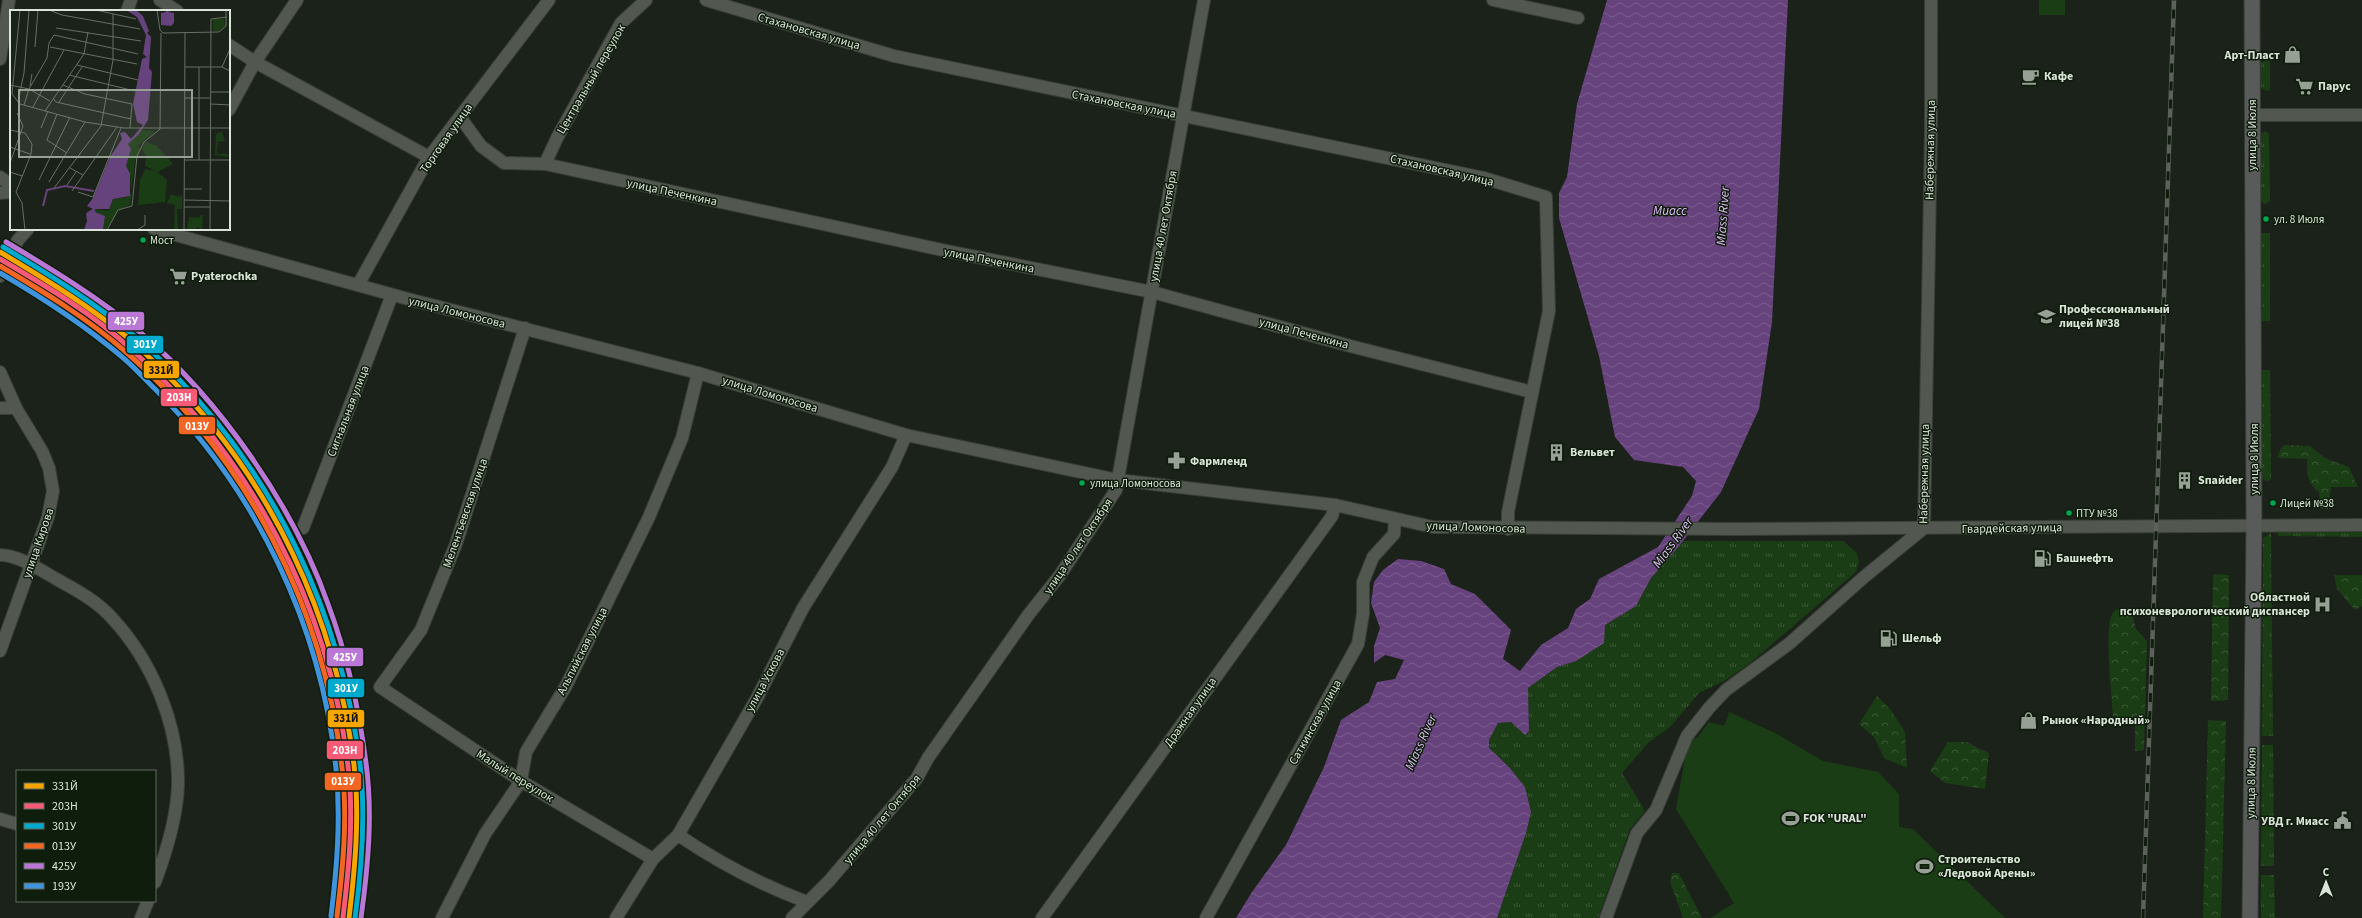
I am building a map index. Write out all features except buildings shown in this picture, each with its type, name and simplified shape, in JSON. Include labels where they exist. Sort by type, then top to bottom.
[{"type":"main road","name":"улица 8 Июля","points":[[2250,918],[2254,525],[2251,115],[2252,0]]},
{"type":"street","points":[[0,59],[10,0]]},
{"type":"street","points":[[127,10],[131,0]]},
{"type":"street","points":[[160,0],[175,10]]},
{"type":"street","points":[[230,108],[255,62],[297,0]]},
{"type":"street","name":"Торговая улица","points":[[358,286],[429,157],[549,0]]},
{"type":"street","name":"Центральный переулок","points":[[545,164],[557,138],[621,23],[646,0]]},
{"type":"street","name":"Стахановская улица","points":[[706,0],[894,56],[1484,178],[1546,197],[1549,311],[1532,392]]},
{"type":"street","name":"улица 40 лет Октября","points":[[792,918],[829,881],[918,778],[933,752],[1029,614],[1060,575],[1116,490],[1204,0]]},
{"type":"street","points":[[1493,0],[1578,18]]},
{"type":"street","name":"Набережная улица","points":[[1606,918],[1638,833],[1656,810],[1687,736],[1709,708],[1726,690],[1790,643],[1864,577],[1924,528],[1931,131],[1931,0]]},
{"type":"street","points":[[230,47],[255,62],[429,157]]},
{"type":"street","points":[[2251,115],[2362,115]]},
{"type":"street","name":"улица Печенкина","points":[[460,117],[481,146],[504,163],[545,164],[947,252],[1152,292],[1354,347],[1532,392]]},
{"type":"street","points":[[0,177],[10,184]]},
{"type":"street","points":[[0,193],[10,192]]},
{"type":"street","points":[[0,276],[18,240],[27,230]]},
{"type":"street","name":"улица Ломоносова","points":[[162,230],[188,233],[358,286],[698,373],[906,435],[1118,480],[1335,505],[1395,520],[1433,527],[1508,529],[1733,529]]},
{"type":"street","name":"Сигнальная улица","points":[[303,528],[392,295]]},
{"type":"street","name":"Мелентьевская улица","points":[[380,687],[421,630],[427,616],[456,544],[525,328]]},
{"type":"street","name":"улица Кирова","points":[[0,372],[16,408],[42,451],[49,468],[54,491],[48,517],[0,650]]},
{"type":"street","name":"Альпийская улица","points":[[442,918],[485,834],[521,782],[526,752],[566,686],[649,517],[682,438],[698,373]]},
{"type":"street","points":[[1508,529],[1508,512],[1532,392]]},
{"type":"street","points":[[0,408],[16,408]]},
{"type":"street","name":"улица Ускова","points":[[616,918],[653,859],[678,835],[757,698],[803,608],[892,467],[906,435]]},
{"type":"street","name":"Дражная улица","points":[[1042,918],[1332,516],[1335,505]]},
{"type":"street","name":"Саткинская улица","points":[[1206,918],[1358,644],[1363,614],[1363,582],[1373,557],[1394,534],[1395,520]]},
{"type":"street","name":"Гвардейская улица","points":[[1733,529],[2362,525]]},
{"type":"street","points":[[0,555],[7,555],[30,565],[80,592],[111,616],[135,646],[162,698],[173,739],[178,784],[175,809],[156,874]]},
{"type":"street","name":"Малый переулок","points":[[380,687],[521,782],[653,859]]},
{"type":"street","points":[[0,818],[16,824]]},
{"type":"street","points":[[678,835],[712,858],[784,894],[807,902]]},
{"type":"street","points":[[141,918],[148,902]]},
{"type":"green space","points":[[2039,0],[2065,0],[2065,15],[2039,15]]},
{"type":"green space","points":[[2270,57],[2270,90],[2267,91],[2261,88],[2261,63]]},
{"type":"green space","points":[[2265,131],[2269,134],[2270,201],[2265,204],[2260,201],[2260,134]]},
{"type":"green space","points":[[2261,233],[2270,233],[2270,321],[2262,321]]},
{"type":"green space","points":[[2262,370],[2270,370],[2271,479],[2267,481],[2262,479]]},
{"type":"green space","points":[[2285,445],[2310,446],[2325,458],[2349,467],[2358,487],[2331,487],[2328,509],[2320,508],[2319,492],[2312,485],[2308,477],[2307,459],[2277,458],[2281,448]]},
{"type":"green space","points":[[2278,530],[2362,531],[2362,537],[2278,536]]},
{"type":"green space","points":[[2271,533],[2273,736],[2262,736],[2263,538]]},
{"type":"green space","points":[[1683,541],[1843,541],[1857,553],[1859,561],[1856,572],[1749,664],[1724,681],[1699,693],[1671,726],[1649,742],[1622,773],[1645,811],[1630,829],[1598,918],[1497,918],[1526,833],[1509,767],[1489,748],[1489,740],[1498,723],[1511,722],[1526,735],[1529,731],[1528,688],[1557,667],[1576,661],[1605,625],[1636,606],[1651,578]]},
{"type":"green space","points":[[2213,574],[2229,575],[2228,700],[2211,701]]},
{"type":"green space","points":[[2334,575],[2362,575],[2362,606],[2355,610],[2337,589]]},
{"type":"green space","points":[[2125,608],[2131,609],[2136,629],[2147,641],[2144,750],[2135,751],[2135,718],[2113,717],[2110,680],[2110,622],[2114,611]]},
{"type":"green space","points":[[1877,696],[1890,709],[1905,732],[1907,768],[1884,758],[1874,737],[1859,724]]},
{"type":"green space","name":"FOK \"URAL\"","points":[[1729,712],[1775,733],[1823,761],[1878,772],[1899,794],[1899,827],[1913,829],[2005,918],[1710,918],[1734,903],[1676,809],[1687,747],[1690,738],[1697,738],[1709,722],[1724,726]]},
{"type":"green space","points":[[2208,720],[2226,721],[2221,918],[2203,918]]},
{"type":"green space","points":[[1948,742],[1966,742],[1989,753],[1985,789],[1945,783],[1930,771]]},
{"type":"green space","points":[[2262,745],[2273,745],[2274,866],[2261,866]]},
{"type":"green space","points":[[1672,873],[1679,873],[1702,918],[1683,918],[1670,882]]},
{"type":"green space","points":[[2261,875],[2274,875],[2275,918],[2261,918]]},
{"type":"water","name":"Миасс","points":[[1607,0],[1788,0],[1772,322],[1759,409],[1721,492],[1675,551],[1651,578],[1636,606],[1605,625],[1604,643],[1576,661],[1557,667],[1528,688],[1529,731],[1525,735],[1511,722],[1498,723],[1489,740],[1489,748],[1509,767],[1525,787],[1531,812],[1526,833],[1497,918],[1236,918],[1252,892],[1286,845],[1324,767],[1341,720],[1369,702],[1377,682],[1395,679],[1404,660],[1385,655],[1374,663],[1374,646],[1380,628],[1371,603],[1374,582],[1383,570],[1398,559],[1421,561],[1444,569],[1451,584],[1475,594],[1511,630],[1503,659],[1520,671],[1541,645],[1568,628],[1576,609],[1590,599],[1599,579],[1658,547],[1692,496],[1696,481],[1683,467],[1634,460],[1615,437],[1599,356],[1559,218],[1559,193],[1567,177],[1577,104]]},
{"type":"railway","points":[[2143,918],[2174,0]]},
{"type":"transit line","name":"425У","points":[[6,242],[109,308],[141,333],[170,360],[199,390],[226,423],[275,493],[296,530],[313,567],[335,623],[347,662],[360,723],[366,763],[369,802],[368,860],[361,918]]},
{"type":"transit line","name":"301У","points":[[3,247],[89,301],[121,325],[154,353],[207,411],[241,455],[271,502],[298,551],[319,602],[337,654],[351,709],[360,764],[363,822],[360,880],[355,918]]},
{"type":"transit line","name":"331Й","points":[[0,252],[85,306],[117,329],[137,346],[165,373],[203,414],[237,458],[267,505],[292,553],[314,604],[332,656],[345,710],[354,765],[357,803],[355,861],[349,918]]},
{"type":"transit line","name":"203Н","points":[[0,259],[51,290],[101,324],[131,349],[174,391],[213,437],[247,486],[277,538],[303,592],[323,648],[338,706],[348,766],[351,804],[349,861],[343,917]]},
{"type":"transit line","name":"013У","points":[[0,266],[49,296],[96,328],[126,352],[169,394],[208,439],[243,488],[273,540],[298,595],[318,651],[333,709],[342,768],[345,805],[343,861],[337,916]]},
{"type":"transit line","name":"193У","points":[[0,273],[47,302],[107,344],[154,388],[191,428],[224,470],[253,515],[278,563],[299,613],[316,664],[328,716],[336,769],[338,806],[337,861],[331,916]]},
{"type":"place","name":"Арт-Пласт","points":[[2293,55]]},
{"type":"place","name":"Кафе","points":[[2031,76]]},
{"type":"place","name":"Парус","points":[[2305,86]]},
{"type":"place","name":"ул. 8 Июля","points":[[2266,219]]},
{"type":"place","name":"Мост","points":[[143,240]]},
{"type":"place","name":"Pyaterochka","points":[[178,276]]},
{"type":"place","name":"Профессиональный лицей №38","points":[[2046,316]]},
{"type":"place","name":"Вельвет","points":[[1557,452]]},
{"type":"place","name":"Фармленд","points":[[1177,461]]},
{"type":"place","name":"Sпайder","points":[[2185,480]]},
{"type":"place","name":"улица Ломоносова","points":[[1082,483]]},
{"type":"place","name":"Лицей №38","points":[[2273,503]]},
{"type":"place","name":"ПТУ №38","points":[[2069,513]]},
{"type":"place","name":"Башнефть","points":[[2043,558]]},
{"type":"place","name":"Областной психоневрологический диспансер","points":[[2323,604]]},
{"type":"place","name":"Шельф","points":[[1889,638]]},
{"type":"place","name":"Рынок «Народный»","points":[[2029,720]]},
{"type":"place","name":"FOK \"URAL\"","points":[[1790,818]]},
{"type":"place","name":"УВД г. Миасс","points":[[2342,821]]},
{"type":"place","name":"Строительство «Ледовой Арены»","points":[[1925,866]]},
{"type":"water label","name":"Miass River","points":[[1722,216]]},
{"type":"water label","name":"Miass River","points":[[1672,542]]},
{"type":"water label","name":"Miass River","points":[[1420,742]]}]
